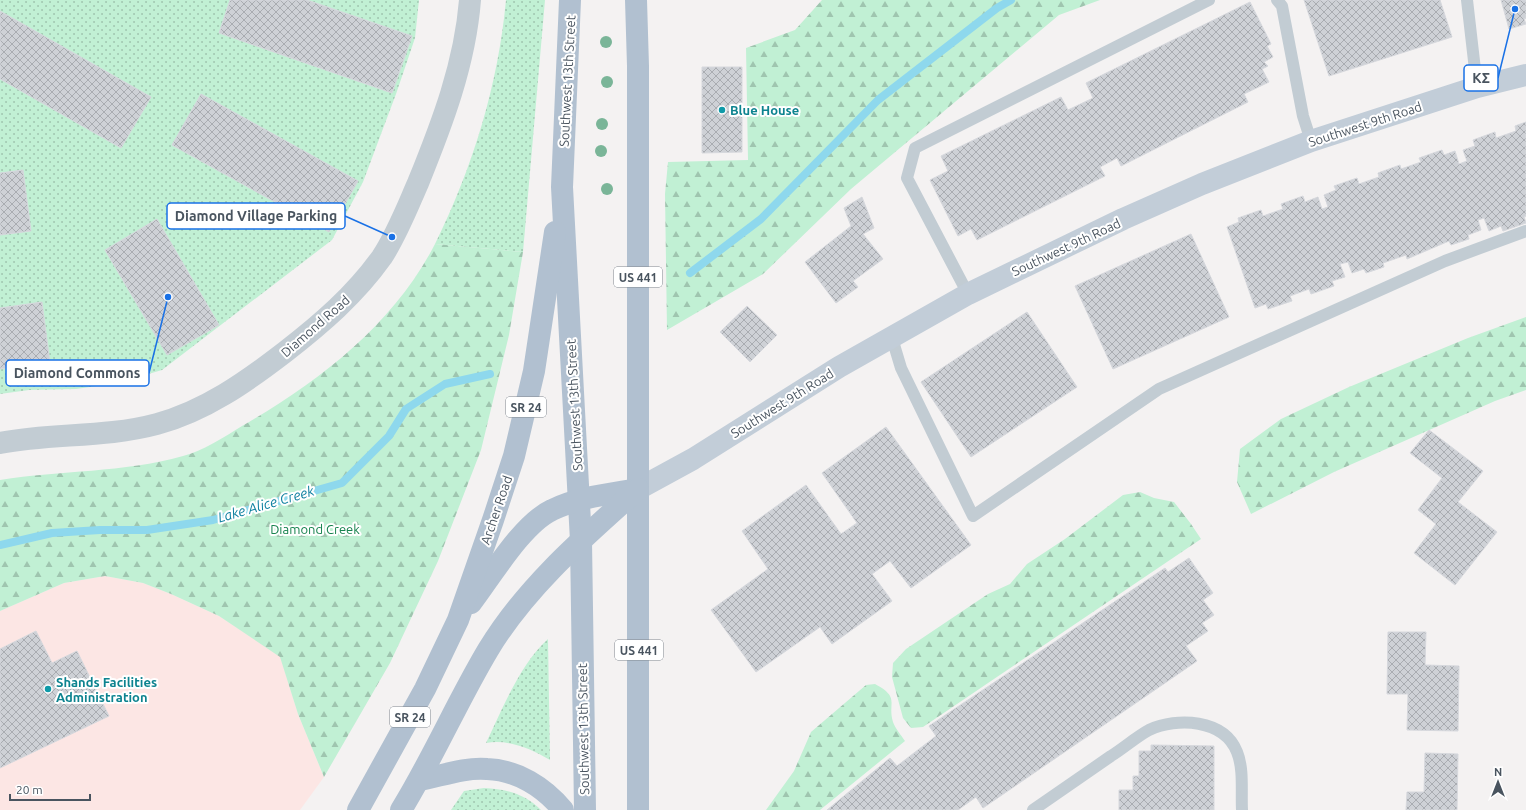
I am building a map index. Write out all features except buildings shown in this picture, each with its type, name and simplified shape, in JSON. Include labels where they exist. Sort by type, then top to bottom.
[{"type":"main road","name":"Southwest 13th Street","points":[[570,0],[562,187],[581,541],[585,810]]},
{"type":"main road","name":"US 441","points":[[636,0],[638,66],[638,810]]},
{"type":"main road","name":"Archer Road","points":[[358,810],[425,689],[458,620],[514,456],[534,371],[562,187]]},
{"type":"main road","points":[[458,620],[520,536],[544,514],[579,500],[638,489]]},
{"type":"main road","name":"SR 24","points":[[401,810],[420,780],[488,650],[520,605],[553,568],[638,489]]},
{"type":"main road","points":[[420,780],[486,768],[503,771],[533,783],[555,800],[563,810]]},
{"type":"street","name":"Diamond Road","points":[[0,443],[114,433],[157,424],[191,412],[246,382],[327,319],[360,286],[382,256],[401,223],[435,141],[449,101],[459,68],[470,0]]},
{"type":"street","name":"Southwest 9th Road","points":[[638,489],[693,458],[839,367],[968,294],[1122,220],[1202,184],[1312,141],[1477,88],[1526,75]]},
{"type":"lane","points":[[968,294],[907,178],[915,148],[1209,0]]},
{"type":"lane","points":[[1277,0],[1282,6],[1303,116],[1312,141]]},
{"type":"lane","points":[[1467,0],[1477,88]]},
{"type":"lane","points":[[892,338],[901,368],[973,516],[1159,389],[1446,260],[1526,230]]},
{"type":"lane","points":[[1033,810],[1149,730],[1177,723],[1192,723],[1216,729],[1226,735],[1233,744],[1240,765],[1242,810]]},
{"type":"shaded area","points":[[105,576],[143,583],[171,594],[219,616],[280,656],[298,714],[324,777],[300,810],[0,810],[0,611],[64,583]]},
{"type":"green space","points":[[0,0],[419,0],[415,38],[396,94],[363,182],[332,240],[162,370],[118,383],[76,389],[29,390],[0,394]]},
{"type":"green space","points":[[506,0],[545,0],[523,252],[435,244],[461,185],[482,125],[497,63]]},
{"type":"green space","points":[[822,0],[1100,0],[1059,15],[851,189],[763,274],[667,330],[665,194],[668,162],[748,160],[746,48],[795,30]]},
{"type":"green space","name":"Diamond Creek","points":[[435,244],[523,252],[509,335],[481,450],[438,561],[390,663],[324,777],[298,714],[280,657],[219,616],[143,583],[105,576],[64,583],[0,611],[0,480],[138,466],[191,454],[213,443],[271,409],[299,390],[352,348],[376,325],[398,300],[418,273]]},
{"type":"green space","points":[[1526,317],[1526,390],[1495,401],[1334,472],[1251,514],[1237,482],[1240,449],[1281,419],[1349,387],[1468,338]]},
{"type":"green space","points":[[1140,492],[1154,498],[1174,502],[1201,539],[923,727],[911,728],[903,718],[892,677],[893,663],[906,649],[988,594],[1010,584],[1027,564],[1065,539],[1123,495]]},
{"type":"green space","points":[[548,639],[550,760],[520,746],[503,742],[486,743],[520,674],[538,649]]},
{"type":"green space","points":[[875,684],[888,693],[891,697],[893,722],[905,741],[820,810],[766,810],[794,771],[811,732],[866,685]]},
{"type":"green space","points":[[484,788],[515,793],[522,796],[541,810],[451,810],[464,791]]},
{"type":"waterway","points":[[690,273],[761,219],[878,100],[997,8],[1011,0]]},
{"type":"waterway","name":"Lake Alice Creek","points":[[0,545],[52,533],[100,530],[147,530],[213,520],[342,483],[389,436],[406,409],[445,384],[490,374]]},
{"type":"place","name":"ΚΣ","points":[[1515,9]]},
{"type":"place","name":"Blue House","points":[[722,110]]},
{"type":"place","name":"Diamond Village Parking","points":[[392,237]]},
{"type":"place","name":"Diamond Commons","points":[[168,297]]},
{"type":"place","name":"Shands Facilities Administration","points":[[48,689]]}]
